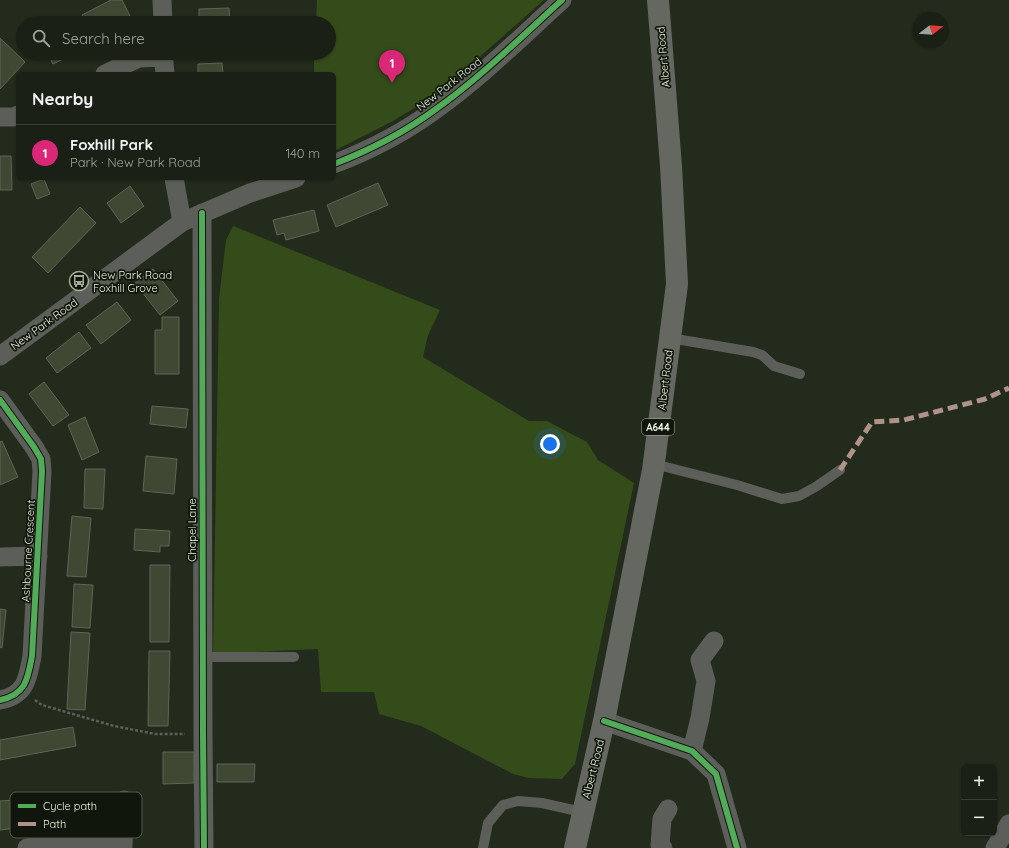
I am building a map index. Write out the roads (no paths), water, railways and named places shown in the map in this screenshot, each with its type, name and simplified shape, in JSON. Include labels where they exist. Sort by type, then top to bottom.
[{"type":"main road","name":"Albert Road","points":[[575,848],[604,721],[654,464],[677,284],[671,166],[658,0]]},
{"type":"street","points":[[162,0],[163,16]]},
{"type":"street","name":"New Park Road","points":[[336,163],[403,131],[436,110],[472,81],[562,0]]},
{"type":"street","points":[[109,72],[135,60]]},
{"type":"street","points":[[0,117],[16,116]]},
{"type":"street","points":[[174,180],[182,222]]},
{"type":"street","name":"New Park Road","points":[[0,356],[182,222],[250,193],[290,180]]},
{"type":"street","name":"Chapel Lane","points":[[202,213],[202,657],[204,848]]},
{"type":"street","name":"Ashbourne Crescent","points":[[0,400],[34,447],[41,459],[42,471],[32,656],[29,675],[22,690],[0,700]]},
{"type":"street","name":"Ashbourne Crescent","points":[[0,557],[38,556]]},
{"type":"street","points":[[692,751],[700,718],[706,681],[700,660],[714,640]]},
{"type":"street","points":[[604,721],[692,751],[716,774],[737,848]]},
{"type":"street","points":[[663,848],[660,845],[662,819],[668,809]]},
{"type":"street","points":[[995,848],[1009,824]]},
{"type":"street","points":[[26,848],[48,845],[123,847]]},
{"type":"lane","points":[[670,338],[753,352],[762,355],[774,366],[800,374]]},
{"type":"lane","points":[[654,464],[737,485],[782,499],[799,496],[840,470]]},
{"type":"lane","points":[[202,657],[294,657]]},
{"type":"lane","points":[[483,848],[488,823],[502,804],[518,801],[542,803],[582,812]]},
{"type":"place","name":"Foxhill Park","points":[[392,83]]},
{"type":"place","name":"New Park Road Foxhill Grove","points":[[79,281]]}]
